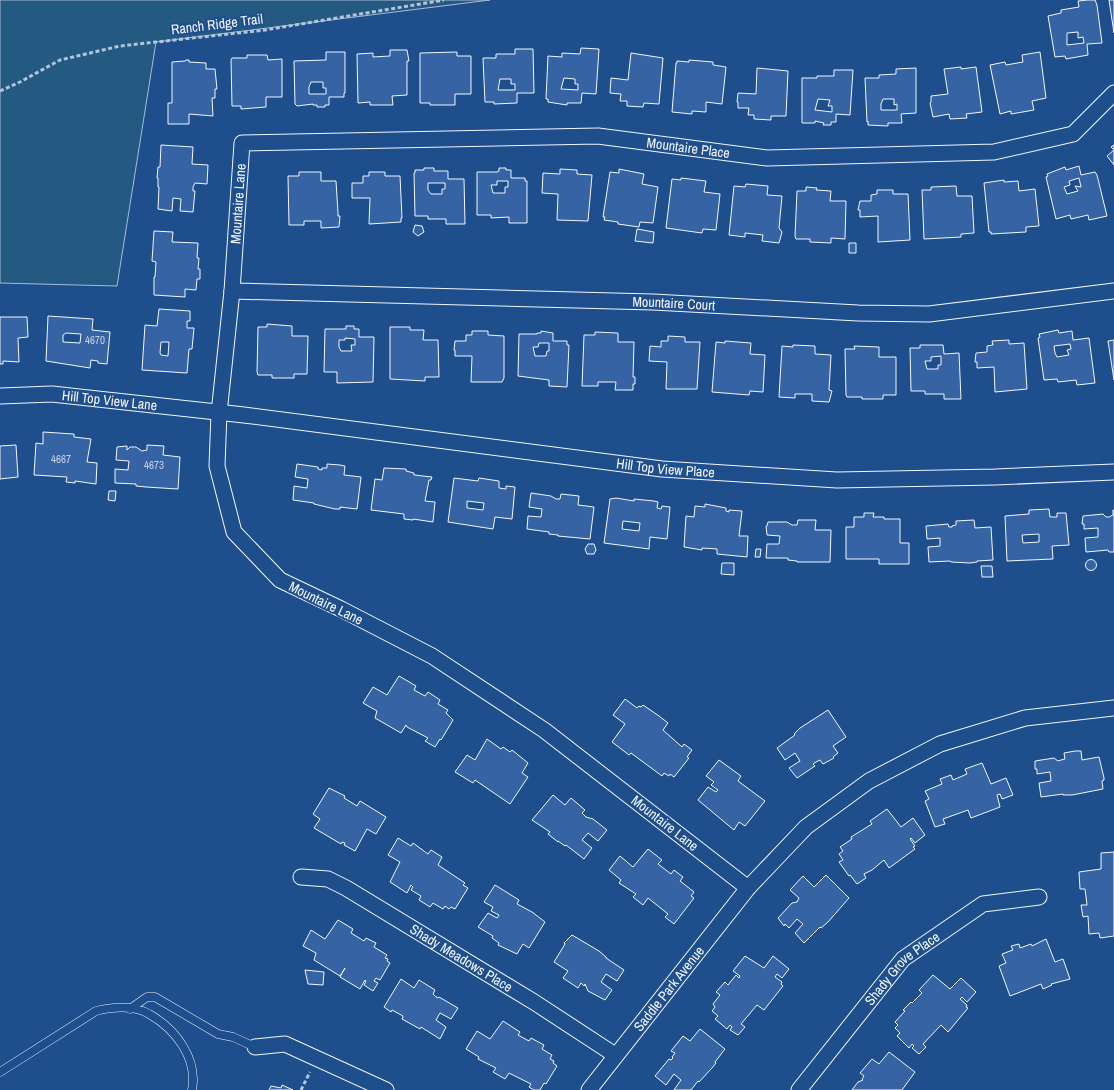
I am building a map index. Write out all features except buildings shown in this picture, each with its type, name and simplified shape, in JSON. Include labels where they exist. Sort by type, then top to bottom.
[{"type":"street","name":"Mountaire Place","points":[[242,142],[598,136],[767,158],[994,152],[1073,134],[1114,93]]},
{"type":"street","name":"Mountaire Lane","points":[[242,142],[232,291],[219,413],[217,466],[234,532],[280,580],[432,656],[544,730],[748,888]]},
{"type":"street","name":"Mountaire Court","points":[[232,291],[652,302],[858,313],[929,314],[1114,291]]},
{"type":"street","name":"Hill Top View Lane","points":[[0,396],[52,394],[219,413]]},
{"type":"street","name":"Hill Top View Place","points":[[219,413],[662,469],[837,480],[995,477],[1114,472]]},
{"type":"street","name":"Saddle Park Avenue","points":[[588,1090],[748,888],[806,827],[869,781],[940,744],[1024,718],[1114,708]]},
{"type":"street","name":"Shady Meadows Place","points":[[301,877],[328,880],[346,888],[534,1002],[615,1055]]},
{"type":"street","name":"Shady Grove Place","points":[[799,1090],[903,959],[983,904],[1039,897]]},
{"type":"street","points":[[255,1047],[285,1044],[386,1090]]},
{"type":"lane","points":[[130,1009],[147,997],[156,998],[218,1034],[233,1037],[255,1047]]},
{"type":"lane","points":[[0,1072],[96,1011],[111,1008],[130,1009],[148,1013],[168,1028],[180,1042],[189,1057],[194,1077],[192,1090]]},
{"type":"path","name":"Ranch Ridge Trail","points":[[0,91],[60,60],[120,46],[265,30],[444,0]]},
{"type":"path","points":[[301,1090],[310,1072]]},
{"type":"shaded area","points":[[0,0],[490,0],[156,42],[117,286],[0,283]]}]
